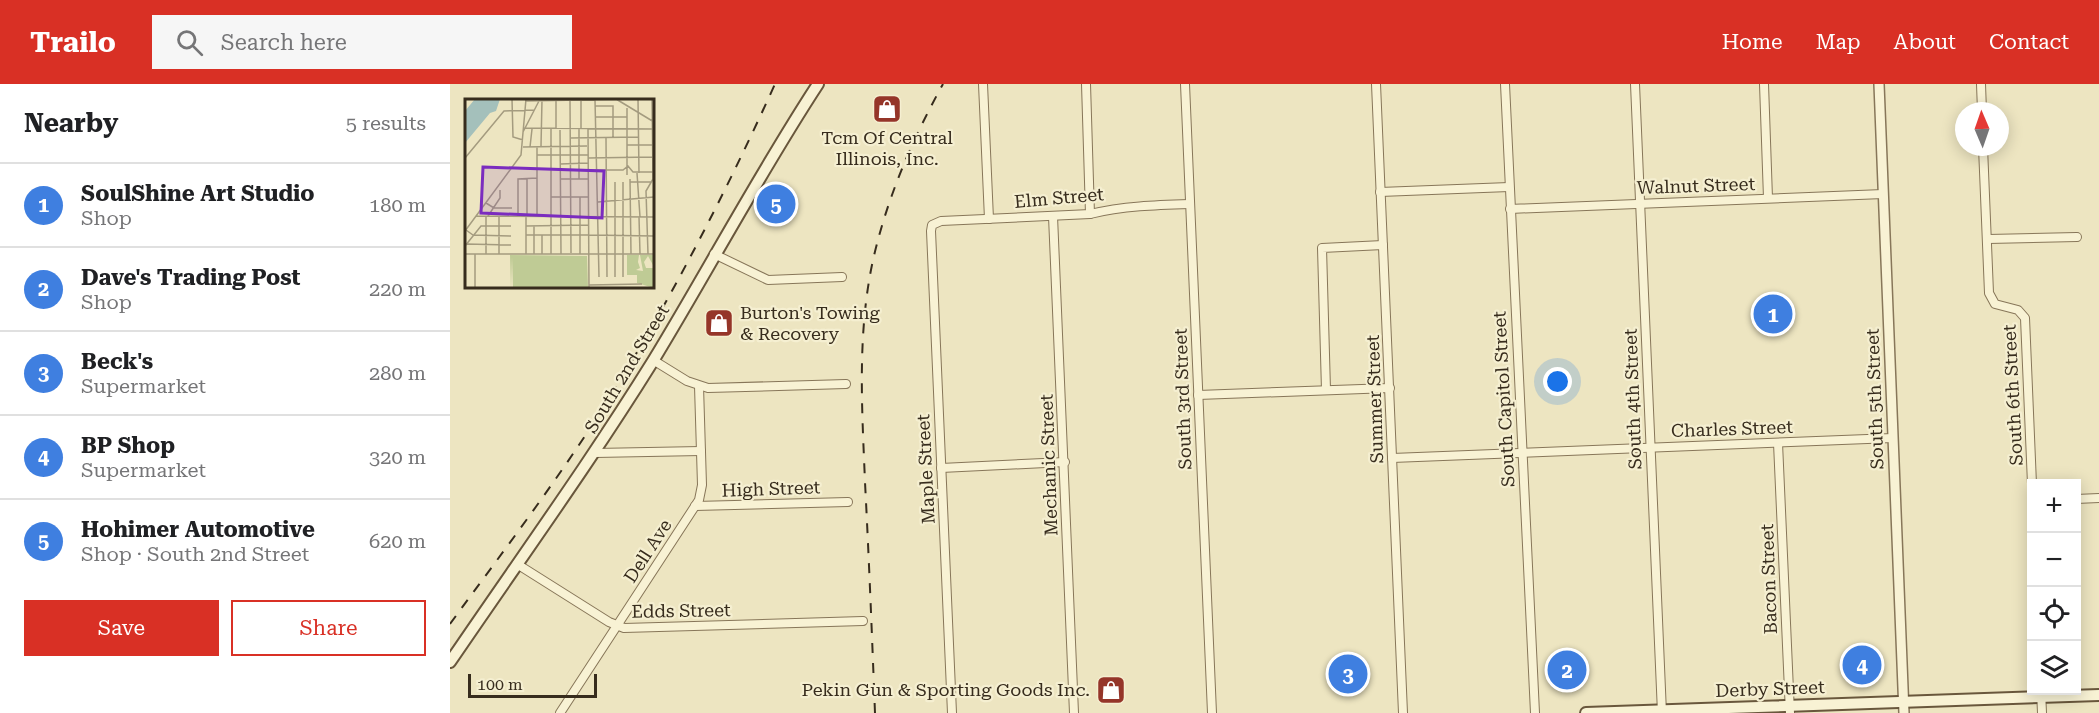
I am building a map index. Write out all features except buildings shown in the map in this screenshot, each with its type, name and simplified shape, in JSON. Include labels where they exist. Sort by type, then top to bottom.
[{"type":"main road","name":"South 2nd Street","points":[[450,662],[595,453],[653,360],[772,156],[818,84]]},
{"type":"main road","name":"Derby Street","points":[[1586,713],[1790,709],[2027,695]]},
{"type":"main road","name":"Derby Street","points":[[2081,695],[2099,695]]},
{"type":"street","points":[[983,84],[989,219]]},
{"type":"street","points":[[1086,84],[1090,214]]},
{"type":"street","name":"South 3rd Street","points":[[1185,84],[1212,713]]},
{"type":"street","name":"Summer Street","points":[[1376,84],[1403,713]]},
{"type":"street","name":"South Capitol Street","points":[[1505,84],[1535,713]]},
{"type":"street","name":"South 4th Street","points":[[1635,84],[1662,712]]},
{"type":"street","points":[[1764,84],[1768,198]]},
{"type":"street","name":"South 5th Street","points":[[1879,84],[1904,713]]},
{"type":"street","points":[[1981,84],[1982,102]]},
{"type":"street","name":"South 6th Street","points":[[1983,156],[1991,300],[1999,306],[2018,310],[2025,318],[2032,479]]},
{"type":"street","points":[[1380,192],[1509,187]]},
{"type":"street","name":"Walnut Street","points":[[1510,209],[1883,194]]},
{"type":"street","name":"Elm Street","points":[[932,225],[941,221],[1090,214],[1130,207],[1190,204]]},
{"type":"street","name":"Mechanic Street","points":[[1053,216],[1074,713]]},
{"type":"street","name":"Maple Street","points":[[932,225],[952,713]]},
{"type":"street","points":[[1988,239],[2076,237]]},
{"type":"street","points":[[1326,390],[1322,248],[1383,245]]},
{"type":"street","points":[[714,254],[770,280],[842,277]]},
{"type":"street","points":[[653,360],[687,381],[708,388],[846,384]]},
{"type":"street","name":"Dell Ave","points":[[560,713],[699,500],[702,485],[699,386]]},
{"type":"street","points":[[1198,395],[1390,388]]},
{"type":"street","name":"Charles Street","points":[[1392,458],[1893,438]]},
{"type":"street","name":"Bacon Street","points":[[1778,443],[1790,709]]},
{"type":"street","points":[[595,453],[701,450]]},
{"type":"street","points":[[941,468],[1065,462]]},
{"type":"street","points":[[2081,499],[2099,498]]},
{"type":"street","name":"High Street","points":[[695,506],[849,502]]},
{"type":"street","name":"Edds Street","points":[[517,564],[617,626],[646,628],[863,621]]},
{"type":"street","points":[[2042,695],[2042,713]]},
{"type":"railway","points":[[450,624],[572,455],[633,359],[697,244],[775,84]]},
{"type":"railway","points":[[875,713],[862,399],[863,343],[868,288],[873,260],[893,192],[921,126],[943,84]]},
{"type":"place","name":"Tcm Of Central Illinois, Inc.","points":[[887,109]]},
{"type":"place","name":"Hohimer Automotive","points":[[776,204]]},
{"type":"place","name":"SoulShine Art Studio","points":[[1773,314]]},
{"type":"place","name":"Burton's Towing & Recovery","points":[[719,323]]},
{"type":"place","name":"BP Shop","points":[[1862,665]]},
{"type":"place","name":"Dave's Trading Post","points":[[1567,670]]},
{"type":"place","name":"Beck's","points":[[1348,674]]},
{"type":"place","name":"Pekin Gun & Sporting Goods Inc.","points":[[1111,690]]}]
